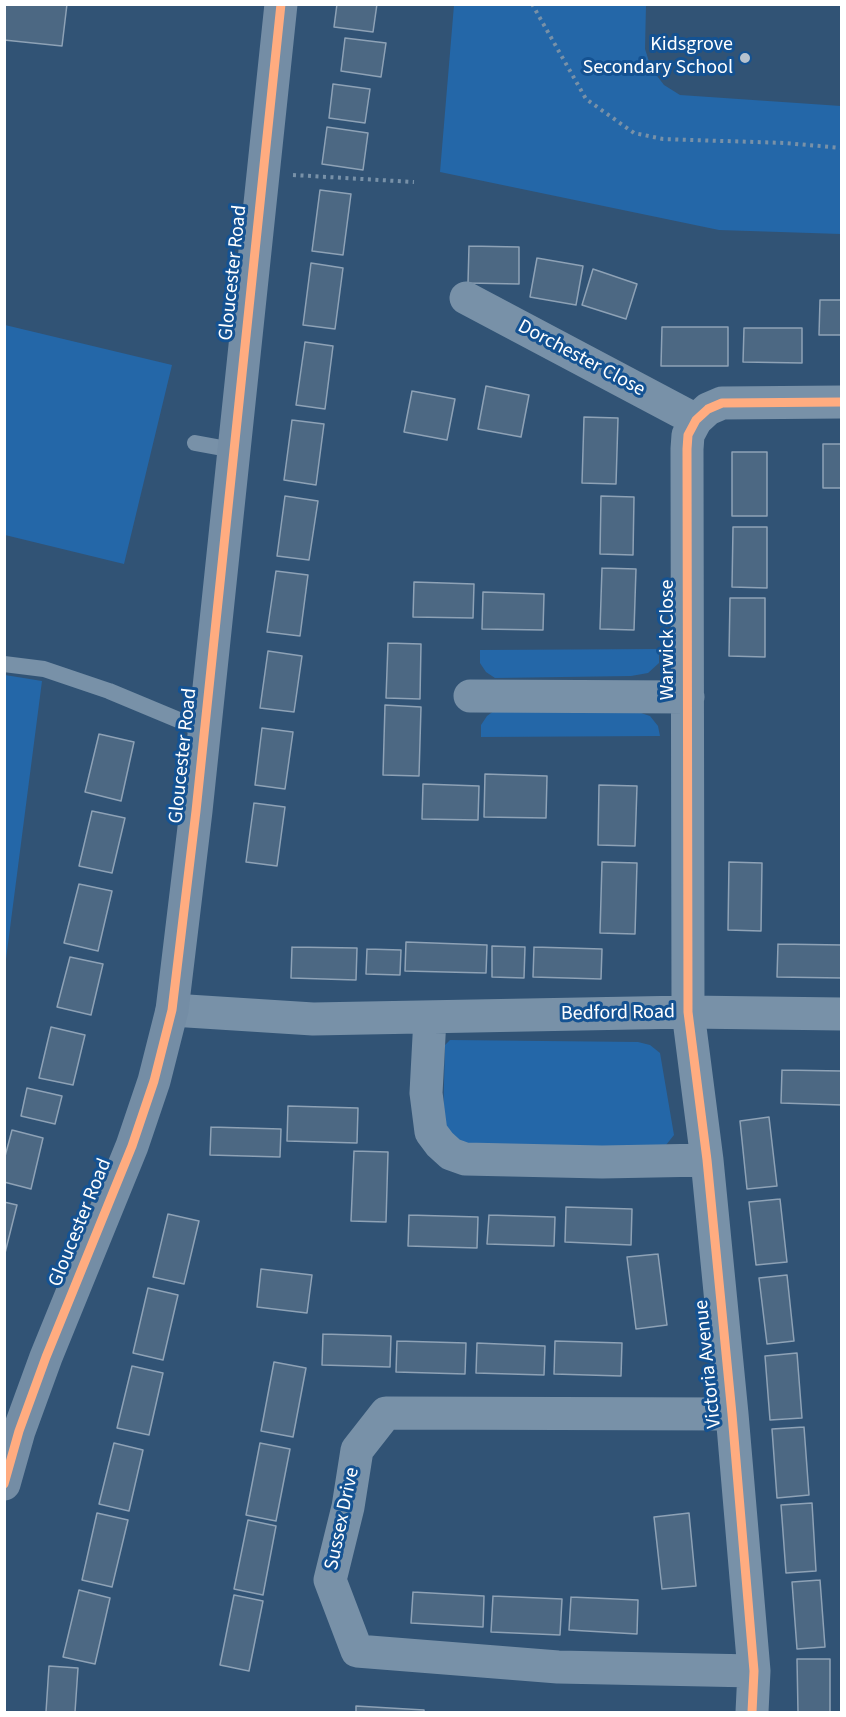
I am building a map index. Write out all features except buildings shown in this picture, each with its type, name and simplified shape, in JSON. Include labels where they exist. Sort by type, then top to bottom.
[{"type":"street","name":"Gloucester Road","points":[[4,1484],[19,1431],[46,1357],[139,1125],[154,1081],[172,1010],[205,731],[281,4]]},
{"type":"street","name":"Dorchester Close","points":[[466,298],[696,420]]},
{"type":"street","points":[[696,420],[708,409],[722,403],[842,402]]},
{"type":"street","name":"Warwick Close","points":[[688,1012],[687,449],[688,435],[696,420]]},
{"type":"street","name":"Warwick Close","points":[[470,696],[688,697]]},
{"type":"street","name":"Bedford Road","points":[[172,1010],[313,1019],[688,1012],[842,1014]]},
{"type":"street","name":"Victoria Avenue","points":[[688,1012],[707,1160],[732,1414],[754,1671],[752,1713]]},
{"type":"street","points":[[430,1018],[426,1093],[431,1132],[451,1154],[465,1159],[707,1160]]},
{"type":"street","name":"Sussex Drive","points":[[732,1414],[386,1413],[357,1450],[348,1507],[330,1580],[357,1651],[558,1666],[754,1671]]},
{"type":"lane","points":[[195,443],[233,450]]},
{"type":"lane","points":[[4,664],[44,669],[109,691],[205,731]]},
{"type":"path","points":[[532,4],[586,99],[634,133],[663,140],[785,143],[842,148]]},
{"type":"path","points":[[263,173],[414,182]]},
{"type":"shaded area","points":[[454,5],[646,5],[645,49],[651,68],[664,85],[680,95],[841,106],[841,234],[719,230],[440,172]]},
{"type":"shaded area","points":[[5,325],[172,365],[124,564],[5,535]]},
{"type":"shaded area","points":[[659,649],[659,663],[648,673],[631,676],[495,678],[486,672],[480,663],[480,650]]},
{"type":"shaded area","points":[[4,675],[42,681],[5,967]]},
{"type":"shaded area","points":[[495,710],[632,710],[650,716],[658,726],[660,736],[481,737],[481,725]]},
{"type":"shaded area","points":[[450,1040],[638,1042],[650,1045],[660,1053],[674,1135],[666,1145],[650,1150],[467,1144],[452,1137],[443,1122],[445,1045]]},
{"type":"cycle path","points":[[4,1484],[19,1431],[46,1357],[132,1146],[154,1081],[172,1010],[196,811],[281,4]]},
{"type":"cycle path","points":[[752,1712],[754,1671],[732,1414],[707,1160],[688,1012],[687,449],[688,435],[696,420],[708,409],[722,403],[842,402]]},
{"type":"place","name":"Kidsgrove Secondary School","points":[[745,58]]}]
